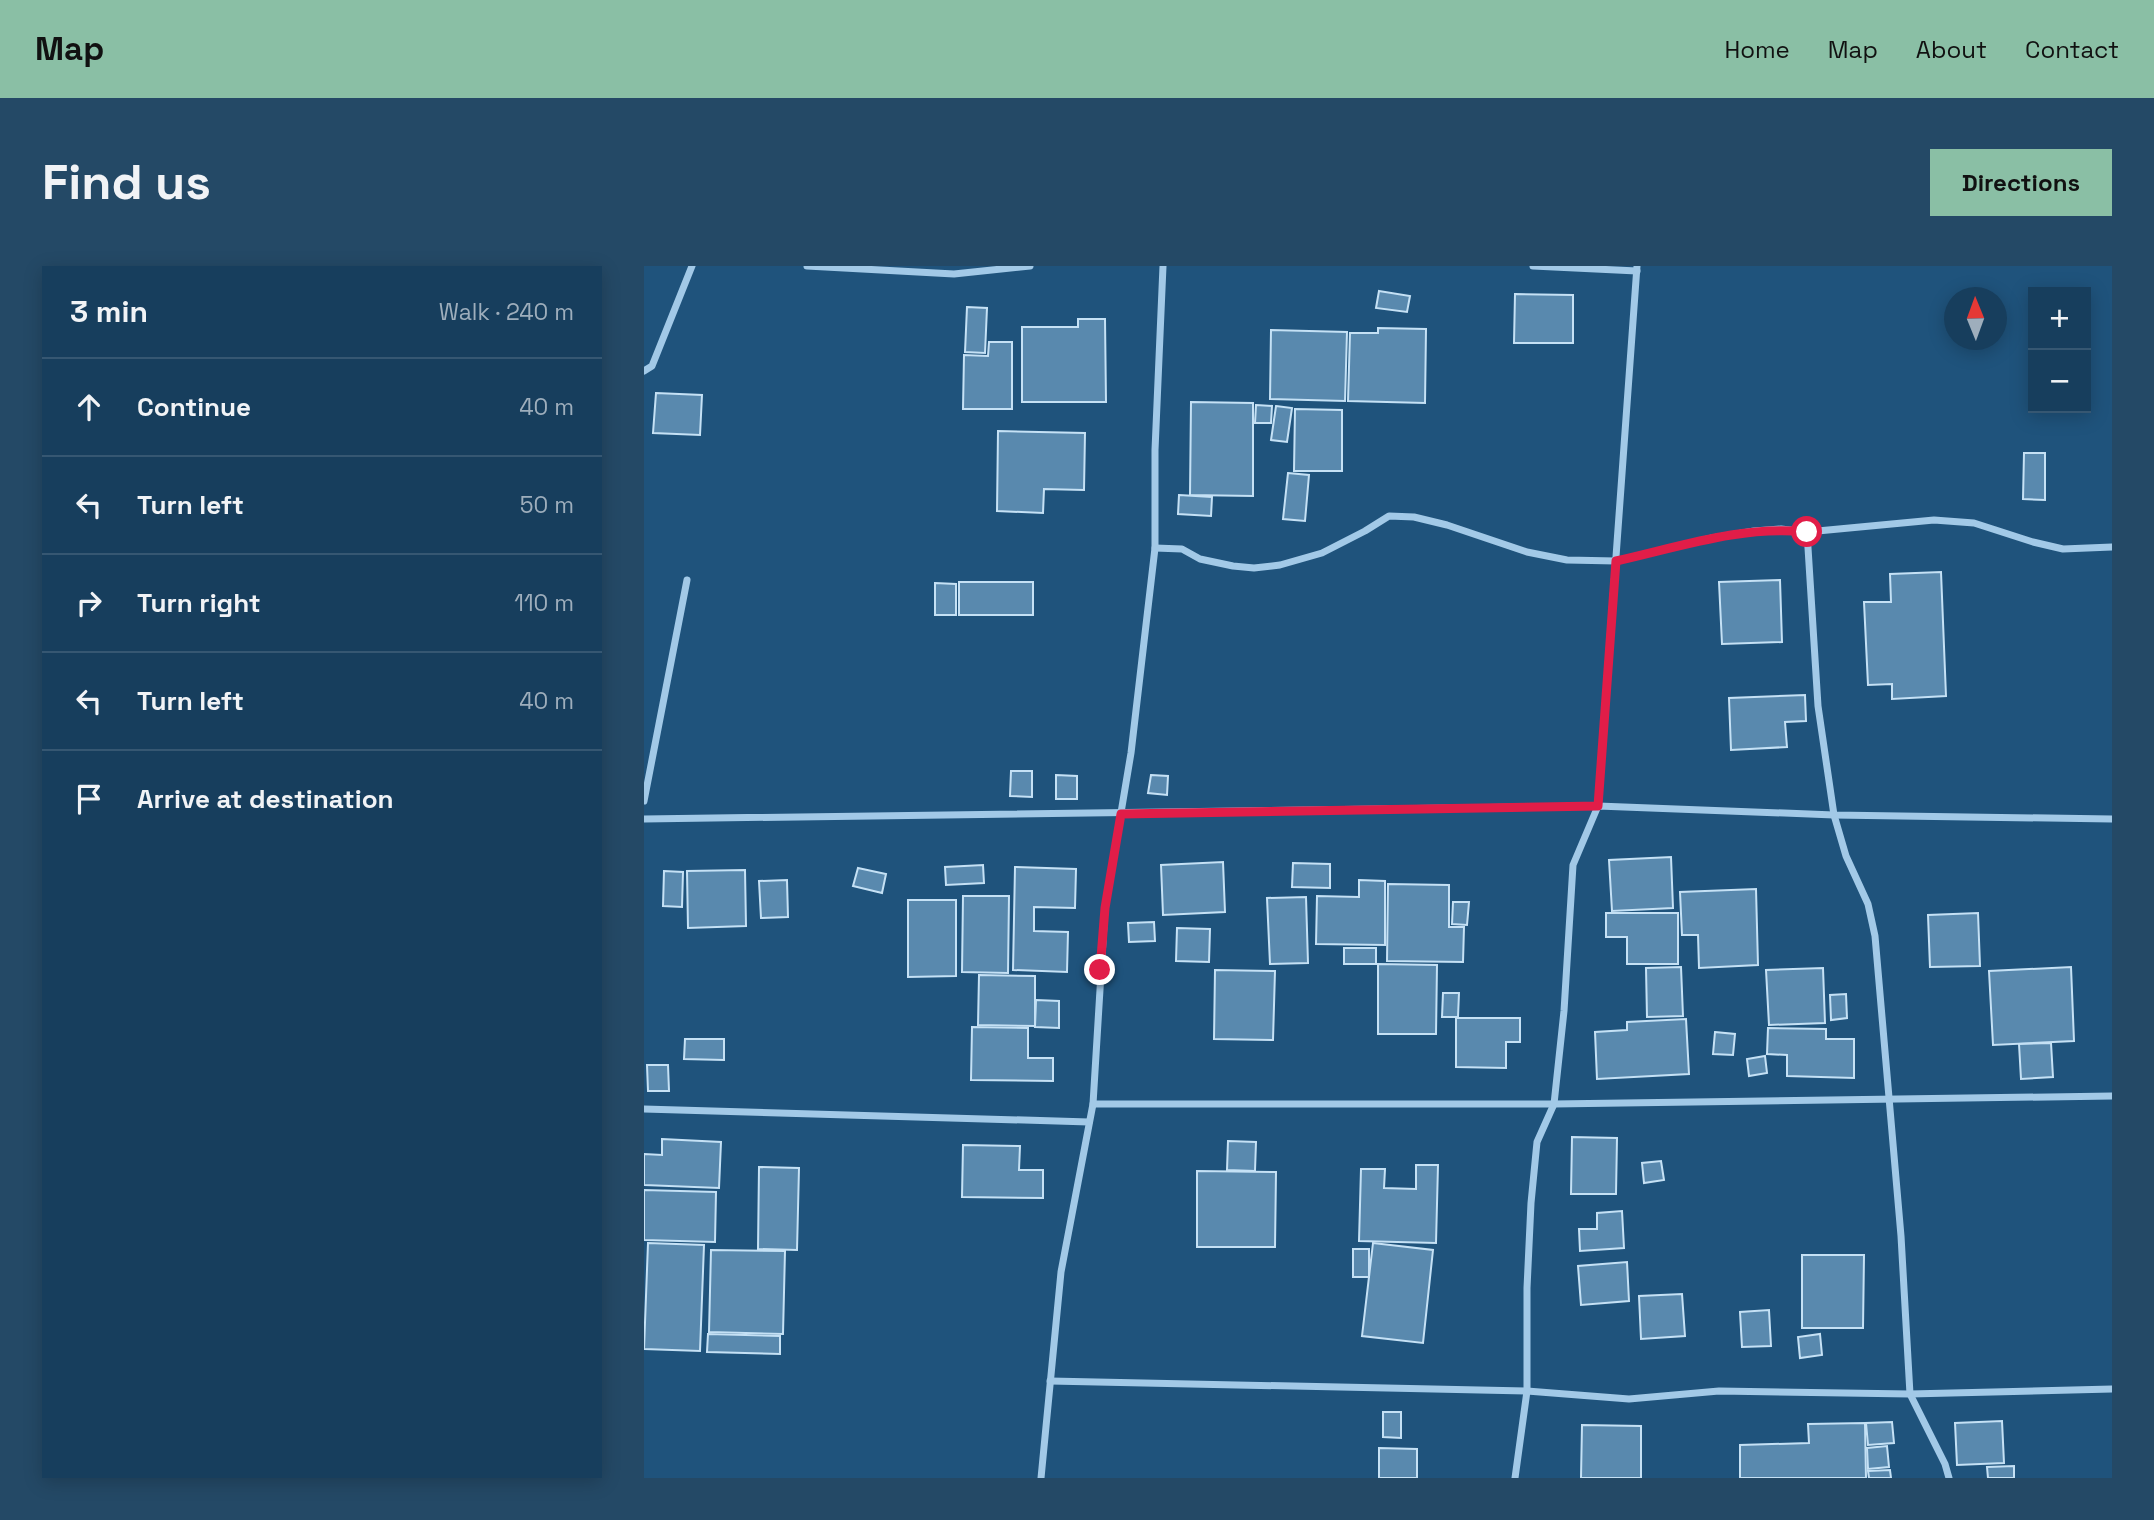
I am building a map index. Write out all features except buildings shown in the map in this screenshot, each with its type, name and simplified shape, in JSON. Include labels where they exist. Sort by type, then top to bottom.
[{"type":"street","points":[[644,371],[652,366],[692,266]]},
{"type":"street","points":[[807,266],[954,274],[1030,266]]},
{"type":"street","points":[[1041,1478],[1061,1272],[1093,1104],[1105,908],[1131,753],[1155,548],[1155,450],[1163,266]]},
{"type":"street","points":[[1515,1478],[1527,1391],[1527,1288],[1537,1142],[1554,1104],[1564,1011],[1573,865],[1598,806],[1637,268],[1533,266]]},
{"type":"street","points":[[1155,548],[1182,549],[1200,559],[1233,566],[1267,567],[1322,553],[1389,516],[1413,517],[1447,525],[1527,552],[1566,560],[1616,561],[1722,536],[1781,529],[1807,532],[1934,520],[1974,523],[2063,549],[2112,547]]},
{"type":"street","points":[[1807,532],[1818,706],[1833,816],[1846,856],[1868,904],[1875,936],[1910,1394],[1945,1464],[1949,1478]]},
{"type":"street","points":[[644,801],[687,580]]},
{"type":"street","points":[[644,819],[1598,806],[1833,816],[2112,819]]},
{"type":"street","points":[[1093,1104],[1554,1104],[2112,1096]]},
{"type":"street","points":[[644,1109],[1088,1122]]},
{"type":"street","points":[[1050,1381],[1527,1391],[1629,1399],[1719,1391],[1910,1394],[2112,1390]]},
{"type":"route","points":[[1100,970],[1105,908],[1121,814],[1598,806],[1616,561],[1754,531],[1781,529],[1807,532]]}]
